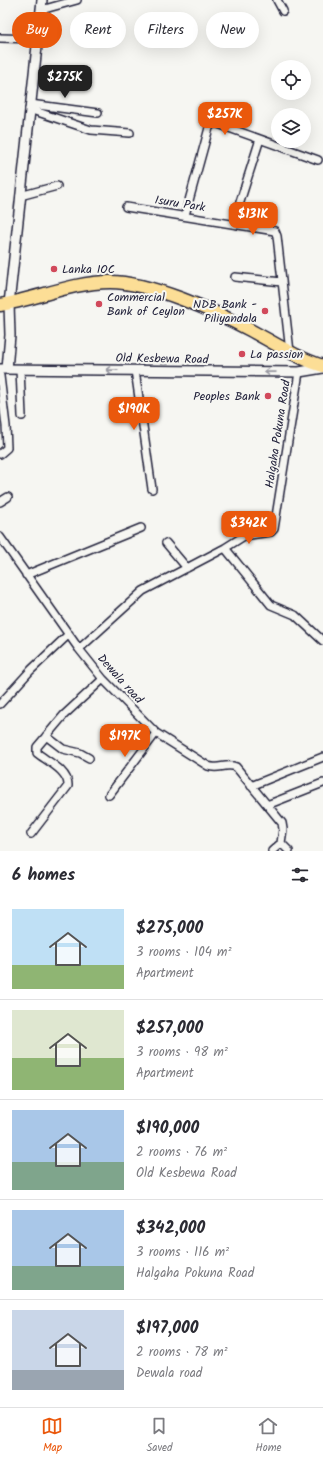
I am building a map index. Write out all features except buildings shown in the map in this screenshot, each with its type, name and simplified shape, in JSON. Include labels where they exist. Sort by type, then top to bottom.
[{"type":"main road","points":[[4,304],[74,286],[109,282],[122,283],[146,288],[204,309],[248,329],[290,352],[323,367]]},
{"type":"street","points":[[42,0],[40,10],[77,0]]},
{"type":"street","points":[[277,0],[283,11]]},
{"type":"street","points":[[0,38],[12,38]]},
{"type":"street","points":[[3,369],[10,335],[4,304],[20,196],[36,48]]},
{"type":"street","points":[[29,106],[98,113]]},
{"type":"street","points":[[29,106],[91,130],[130,133]]},
{"type":"street","points":[[185,216],[211,126],[218,124],[318,160]]},
{"type":"street","points":[[236,223],[240,202],[260,139]]},
{"type":"street","points":[[20,196],[57,186]]},
{"type":"street","name":"Isuru Park","points":[[126,207],[236,223],[275,231],[277,236],[290,352]]},
{"type":"street","points":[[235,277],[282,282]]},
{"type":"street","name":"Old Kesbewa Road","points":[[3,369],[299,372],[323,367]]},
{"type":"street","points":[[20,369],[22,416]]},
{"type":"street","points":[[135,370],[152,489]]},
{"type":"street","name":"Halgaha Pokuna Road","points":[[79,649],[143,591],[225,548],[244,536],[271,532],[274,529],[299,372]]},
{"type":"street","points":[[0,376],[7,448],[0,454]]},
{"type":"street","points":[[0,502],[8,497]]},
{"type":"street","points":[[26,575],[141,528]]},
{"type":"street","name":"Dewala road","points":[[0,537],[79,649],[103,679],[156,733],[212,768],[231,765],[236,767],[282,823],[284,828],[281,842]]},
{"type":"street","points":[[166,543],[187,568]]},
{"type":"street","points":[[225,548],[271,605],[296,615],[323,641]]},
{"type":"street","points":[[0,704],[31,670],[69,634]]},
{"type":"street","points":[[31,834],[68,786],[66,778],[59,769],[37,753],[38,747],[64,715],[103,679]]},
{"type":"street","points":[[109,795],[156,733]]},
{"type":"street","points":[[46,736],[67,751],[80,753],[89,758]]},
{"type":"street","points":[[251,786],[323,757]]},
{"type":"street","points":[[267,805],[323,783]]},
{"type":"street","points":[[272,851],[281,842],[289,851]]},
{"type":"place","name":"Lanka IOC","points":[[54,269]]},
{"type":"place","name":"Commercial Bank of Ceylon","points":[[99,304]]},
{"type":"place","name":"NDB Bank - Piliyandala","points":[[265,311]]},
{"type":"place","name":"La passion","points":[[242,354]]},
{"type":"place","name":"Peoples Bank","points":[[268,396]]}]
